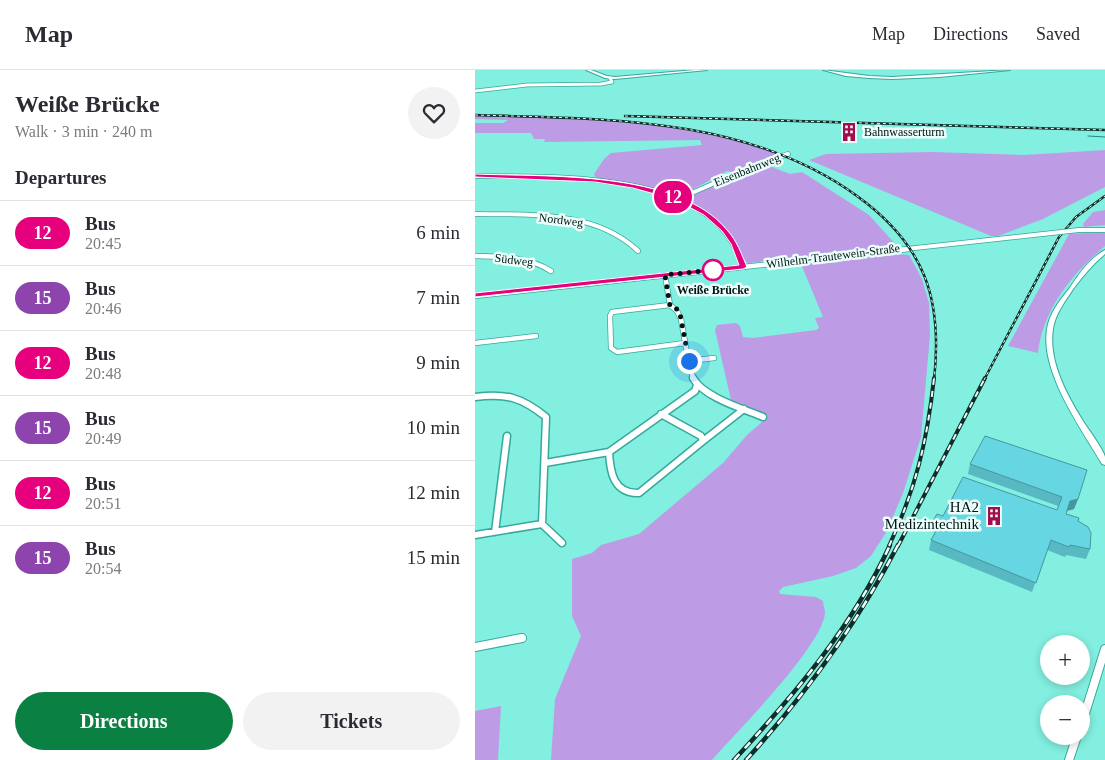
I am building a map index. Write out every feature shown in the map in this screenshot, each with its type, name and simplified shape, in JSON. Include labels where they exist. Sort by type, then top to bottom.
[{"type":"street","points":[[588,70],[611,80]]},
{"type":"street","points":[[475,91],[527,85],[593,84],[676,71],[705,70]]},
{"type":"street","points":[[825,70],[855,76],[883,78],[1008,70]]},
{"type":"street","name":"Eisenbahnweg","points":[[678,199],[763,162],[788,154]]},
{"type":"street","points":[[475,176],[595,180],[634,186],[678,199],[706,214],[724,230],[734,244],[743,267]]},
{"type":"street","name":"Nordweg","points":[[475,214],[545,217],[582,221],[599,226],[625,238],[638,251]]},
{"type":"street","name":"Wilhelm-Trautewein-Straße","points":[[475,296],[1079,230],[1105,230]]},
{"type":"street","points":[[1105,252],[1087,267],[1059,306],[1052,322],[1049,340],[1051,360],[1061,384],[1105,462]]},
{"type":"street","name":"Südweg","points":[[475,256],[529,259],[543,264],[551,271]]},
{"type":"street","points":[[665,275],[670,306]]},
{"type":"street","points":[[685,343],[617,352],[611,348],[610,316],[612,312],[670,306],[676,308],[680,314],[691,371],[697,386],[763,417]]},
{"type":"street","points":[[475,343],[535,336]]},
{"type":"street","points":[[689,361],[714,358]]},
{"type":"street","points":[[545,463],[609,452],[695,390],[697,386]]},
{"type":"street","points":[[475,397],[501,394],[513,396],[533,406],[546,417],[542,524],[562,543]]},
{"type":"street","points":[[609,452],[613,481],[635,493],[639,493],[744,409]]},
{"type":"street","points":[[661,414],[701,436],[703,441]]},
{"type":"street","points":[[495,532],[507,436]]},
{"type":"street","points":[[475,535],[542,524]]},
{"type":"street","points":[[475,647],[522,638]]},
{"type":"street","points":[[1090,698],[1105,650]]},
{"type":"street","points":[[1069,760],[1074,745]]},
{"type":"shaded area","points":[[475,116],[553,118],[630,123],[707,134],[745,143],[782,155],[735,173],[727,171],[688,192],[676,195],[636,184],[596,178],[594,174],[604,159],[611,153],[702,145],[700,140],[544,142],[545,139],[534,139],[531,133],[475,133],[475,123],[503,123],[508,120],[475,119]]},
{"type":"shaded area","points":[[1105,150],[1105,187],[1043,219],[998,236],[991,236],[809,160],[826,154],[932,152],[1024,155]]},
{"type":"shaded area","points":[[764,164],[790,174],[802,172],[869,215],[898,247],[748,263],[735,240],[719,221],[683,199]]},
{"type":"shaded area","points":[[1105,210],[1105,225],[1084,227],[1083,224],[1093,212]]},
{"type":"shaded area","points":[[1105,233],[1105,246],[1081,268],[1061,294],[1046,322],[1038,353],[1008,346],[1069,234]]},
{"type":"shaded area","points":[[895,254],[909,255],[922,279],[929,303],[930,335],[921,437],[903,493],[887,531],[871,556],[856,568],[833,576],[783,587],[779,591],[780,594],[816,597],[823,601],[825,613],[821,627],[810,646],[777,688],[712,760],[551,760],[555,699],[581,636],[572,616],[572,559],[592,553],[601,545],[639,534],[723,463],[747,435],[769,416],[731,400],[715,330],[717,325],[736,323],[740,326],[743,337],[753,338],[816,330],[819,328],[815,318],[823,317],[801,264]]},
{"type":"shaded area","points":[[501,706],[498,760],[475,760],[475,711]]},
{"type":"building","name":"HA2 Medizintechnik","points":[[985,436],[1087,470],[1078,499],[1070,501],[1066,514],[1079,518],[1078,521],[1088,527],[1091,533],[1090,549],[1070,545],[1069,547],[1051,540],[1036,583],[931,540],[940,524],[933,521],[937,514],[943,516],[963,477],[1057,510],[1062,497],[970,464]]},
{"type":"waterway","points":[[1088,136],[1105,137]]},
{"type":"railway","points":[[475,115],[624,121],[673,127],[722,136],[769,150],[814,170],[857,196],[880,215],[899,234],[914,254],[932,299],[936,351],[934,380]]},
{"type":"railway","points":[[625,116],[1105,130]]},
{"type":"railway","points":[[984,380],[1059,237],[1076,217],[1105,196]]},
{"type":"railway","points":[[889,546],[906,504],[919,464],[928,423],[934,378]]},
{"type":"railway","points":[[898,546],[985,378]]},
{"type":"railway","points":[[734,760],[800,685],[821,658],[858,604],[890,545]]},
{"type":"railway","points":[[746,760],[810,684],[848,630],[898,545]]},
{"type":"bus line","name":"12","points":[[475,176],[595,180],[634,186],[678,199],[696,207],[717,222],[730,237],[743,267],[475,296]]},
{"type":"place","name":"Bahnwasserturm","points":[[849,132]]},
{"type":"place","name":"Weiße Brücke","points":[[713,270]]},
{"type":"place","name":"HA2 Medizintechnik","points":[[994,516]]},
{"type":"route","points":[[689,361],[680,314],[676,308],[670,306],[665,275],[713,270]]}]
